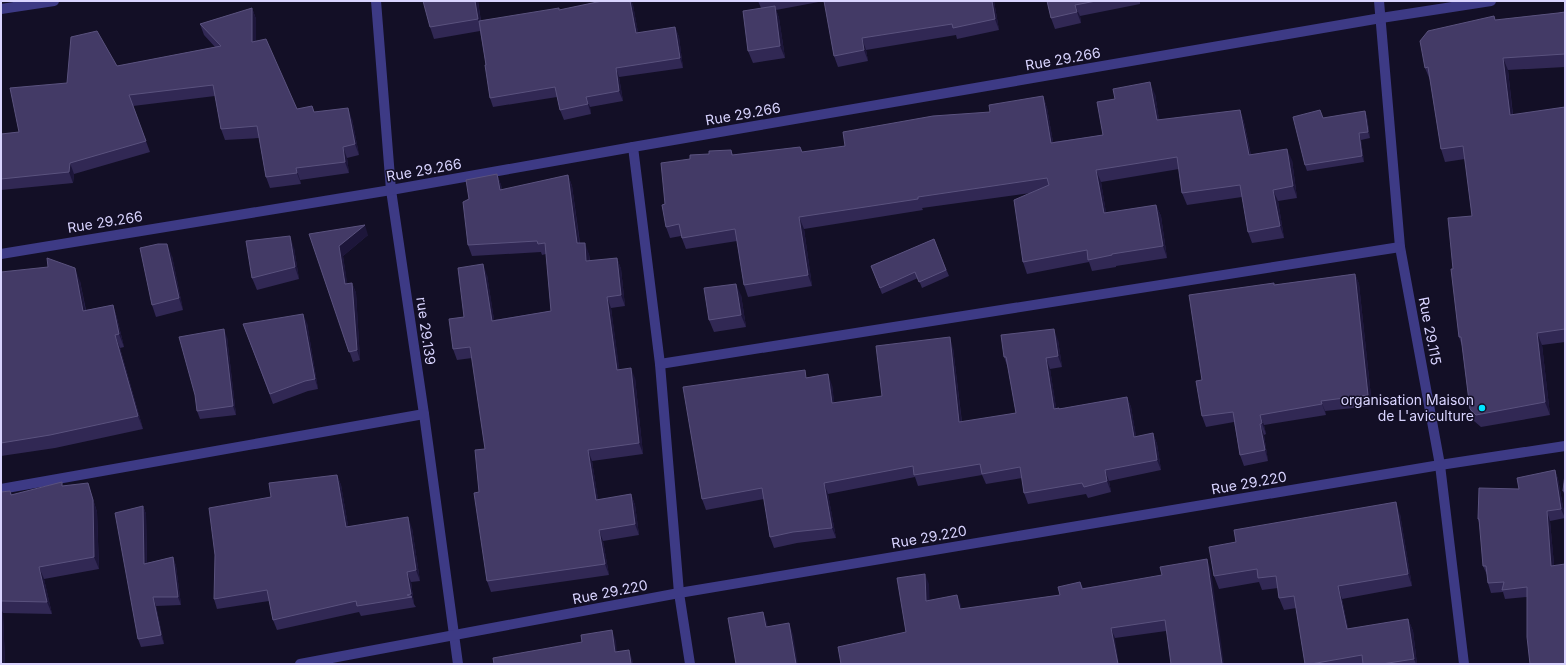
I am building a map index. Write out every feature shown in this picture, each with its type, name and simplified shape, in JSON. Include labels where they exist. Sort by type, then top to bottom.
[{"type":"street","points":[[1,9],[54,1]]},
{"type":"street","name":"rue 29.139","points":[[376,1],[391,190],[424,414],[458,664]]},
{"type":"street","name":"Rue 29.115","points":[[1379,1],[1400,248],[1440,465],[1464,664]]},
{"type":"street","name":"Rue 29.266","points":[[1,254],[391,190],[1381,18],[1491,1]]},
{"type":"street","points":[[633,147],[660,364],[679,593],[690,664]]},
{"type":"street","points":[[660,364],[1400,248]]},
{"type":"street","points":[[1,488],[424,414]]},
{"type":"street","name":"Rue 29.220","points":[[300,664],[679,593],[1440,465],[1565,446]]},
{"type":"building","points":[[423,1],[475,1],[478,19],[430,27]]},
{"type":"building","points":[[602,1],[630,1],[636,33],[675,27],[680,58],[616,68],[619,91],[586,97],[588,104],[560,110],[555,87],[490,98],[479,21],[559,8],[559,10]]},
{"type":"building","points":[[824,1],[992,1],[995,19],[953,28],[952,24],[862,38],[864,50],[834,56]]},
{"type":"building","points":[[1047,1],[1096,1],[1075,5],[1077,12],[1051,18]]},
{"type":"building","points":[[775,6],[780,46],[748,51],[743,11]]},
{"type":"building","points":[[252,8],[252,42],[266,39],[297,109],[312,106],[314,112],[348,108],[355,144],[343,147],[345,162],[296,168],[297,173],[266,177],[257,126],[221,129],[213,85],[129,95],[146,141],[70,163],[69,172],[1,179],[1,134],[19,132],[10,88],[67,83],[71,37],[97,31],[117,66],[221,46],[200,24]]},
{"type":"building","points":[[1565,12],[1565,54],[1503,58],[1510,115],[1565,107],[1565,329],[1537,333],[1545,402],[1476,415],[1470,409],[1461,337],[1459,337],[1451,269],[1453,269],[1448,218],[1472,216],[1463,146],[1441,149],[1428,67],[1425,68],[1420,41],[1428,31],[1494,16],[1495,20]]},
{"type":"building","points":[[1150,82],[1157,120],[1240,110],[1249,155],[1287,149],[1293,186],[1273,190],[1280,226],[1248,232],[1240,185],[1182,193],[1177,157],[1096,170],[1104,213],[1156,205],[1163,246],[1112,254],[1088,260],[1087,250],[1023,262],[1014,200],[1049,185],[1047,178],[918,197],[918,199],[799,217],[808,275],[744,285],[735,229],[682,238],[679,224],[666,227],[662,205],[665,204],[661,163],[690,159],[690,155],[709,154],[709,151],[731,150],[732,155],[800,147],[802,152],[845,146],[843,132],[933,116],[990,112],[989,105],[1043,96],[1051,143],[1103,135],[1097,102],[1115,99],[1113,89]]},
{"type":"building","points":[[1320,110],[1323,118],[1365,111],[1368,132],[1359,133],[1362,156],[1305,165],[1293,117]]},
{"type":"building","points":[[497,174],[500,190],[568,175],[577,243],[585,243],[586,261],[617,258],[621,295],[607,297],[617,370],[631,368],[639,443],[588,450],[596,500],[631,494],[635,524],[599,530],[605,564],[487,581],[474,493],[479,492],[475,450],[485,449],[470,347],[453,349],[449,319],[464,317],[458,268],[483,264],[492,321],[551,311],[545,243],[538,244],[537,241],[468,245],[463,202],[469,199],[466,180]]},
{"type":"building","points":[[365,225],[339,246],[345,284],[352,283],[357,350],[349,352],[309,234]]},
{"type":"building","points":[[290,236],[295,267],[252,278],[246,241]]},
{"type":"building","points":[[934,239],[946,270],[919,282],[915,272],[880,288],[871,266]]},
{"type":"building","points":[[158,244],[167,244],[179,298],[152,305],[140,248]]},
{"type":"building","points":[[47,258],[75,268],[83,311],[113,305],[119,334],[115,335],[138,416],[50,435],[1,443],[1,272],[48,267]]},
{"type":"building","points":[[1355,274],[1368,395],[1321,401],[1322,404],[1260,415],[1262,423],[1260,424],[1265,450],[1240,455],[1233,412],[1202,416],[1196,381],[1202,380],[1189,295],[1274,283],[1274,285]]},
{"type":"building","points":[[736,284],[741,315],[709,320],[704,288]]},
{"type":"building","points":[[303,314],[315,379],[305,381],[270,394],[243,324]]},
{"type":"building","points":[[224,329],[233,406],[197,411],[195,395],[179,337]]},
{"type":"building","points":[[1054,329],[1058,356],[1046,358],[1054,409],[1127,397],[1134,437],[1153,433],[1157,460],[1105,470],[1107,481],[1084,487],[1082,483],[1024,493],[1020,467],[982,474],[980,464],[914,475],[913,466],[824,483],[832,528],[793,532],[770,537],[762,488],[702,499],[683,387],[805,370],[806,378],[828,374],[832,403],[882,396],[876,346],[950,337],[959,422],[1016,413],[1006,357],[1004,357],[1001,335]]},
{"type":"building","points":[[1555,470],[1561,509],[1547,511],[1551,566],[1565,564],[1565,664],[1530,664],[1527,637],[1527,587],[1502,590],[1504,582],[1488,583],[1486,566],[1483,566],[1478,519],[1479,488],[1519,489],[1517,478]]},
{"type":"building","points":[[1565,474],[1565,491],[1563,491]]},
{"type":"building","points":[[337,475],[346,527],[408,517],[416,570],[407,572],[411,594],[407,595],[412,597],[357,606],[356,601],[273,620],[267,590],[214,599],[215,555],[209,508],[271,497],[269,483]]},
{"type":"building","points":[[62,482],[62,486],[88,483],[93,500],[94,557],[39,567],[47,602],[1,601],[1,492],[10,491],[11,495]]},
{"type":"building","points":[[1396,502],[1408,574],[1338,586],[1347,629],[1408,619],[1414,659],[1382,664],[1363,664],[1362,655],[1305,664],[1294,596],[1279,598],[1276,576],[1258,578],[1257,569],[1214,576],[1209,547],[1236,542],[1234,530]]},
{"type":"building","points":[[143,506],[144,564],[173,557],[178,597],[153,597],[161,635],[138,639],[115,513]]},
{"type":"building","points":[[1207,559],[1222,664],[1171,664],[1165,620],[1111,628],[1118,664],[841,664],[838,647],[906,632],[897,578],[925,574],[926,601],[957,595],[960,609],[1060,595],[1058,587],[1080,582],[1082,589],[1162,575],[1160,567]]},
{"type":"building","points":[[763,612],[766,627],[789,623],[796,664],[736,664],[728,618]]},
{"type":"building","points":[[612,630],[615,652],[629,650],[631,664],[494,664],[493,658],[582,642],[581,635]]},
{"type":"place","name":"organisation Maison de L'aviculture","points":[[1482,408]]}]
